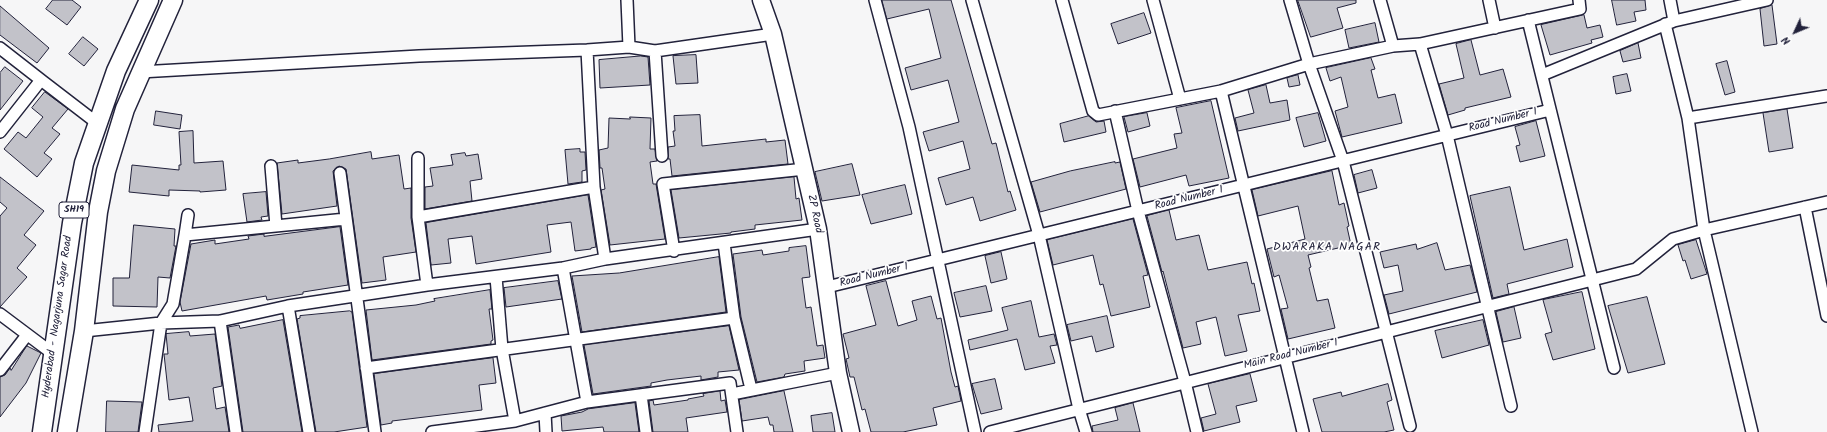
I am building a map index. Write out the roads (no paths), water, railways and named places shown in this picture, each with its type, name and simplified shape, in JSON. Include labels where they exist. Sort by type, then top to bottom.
[{"type":"main road","name":"Hyderabad - Nagarjuna Sagar Road","points":[[42,432],[52,353],[72,223],[84,164],[116,71],[149,0]]},
{"type":"main road","name":"SH19","points":[[67,432],[84,331],[98,212],[106,171],[125,108],[173,0]]},
{"type":"street","points":[[627,0],[629,47]]},
{"type":"street","points":[[875,0],[909,127],[975,432]]},
{"type":"street","points":[[972,0],[1039,235],[1079,409],[1086,432]]},
{"type":"street","points":[[1062,0],[1093,111],[1098,115],[1221,91],[1309,64],[1393,46],[1420,44],[1580,9],[1579,0]]},
{"type":"street","points":[[1153,0],[1180,98]]},
{"type":"street","points":[[1290,0],[1309,64],[1343,160],[1385,332],[1410,426]]},
{"type":"street","points":[[1380,0],[1393,46]]},
{"type":"street","points":[[1489,0],[1495,28]]},
{"type":"street","points":[[1670,0],[1669,22],[1688,118],[1704,230],[1752,432]]},
{"type":"street","points":[[1542,75],[1669,22],[1767,0]]},
{"type":"street","name":"ZP Road","points":[[764,1],[818,229],[838,374],[851,432]]},
{"type":"street","points":[[1528,20],[1614,368]]},
{"type":"street","points":[[140,72],[419,56],[629,47],[655,51],[773,34]]},
{"type":"street","points":[[1420,44],[1447,135],[1486,306],[1511,406]]},
{"type":"street","points":[[0,48],[97,124]]},
{"type":"street","points":[[587,50],[594,187],[605,259]]},
{"type":"street","points":[[655,51],[662,156]]},
{"type":"street","points":[[0,132],[41,80]]},
{"type":"street","points":[[1221,91],[1303,432]]},
{"type":"street","points":[[1688,118],[1827,96]]},
{"type":"street","name":"Road Number 1","points":[[827,287],[1550,110]]},
{"type":"street","points":[[1115,111],[1138,211],[1185,382],[1197,432]]},
{"type":"street","points":[[418,158],[418,217],[427,285]]},
{"type":"street","points":[[271,166],[276,226]]},
{"type":"street","points":[[674,251],[663,184],[805,169]]},
{"type":"street","points":[[340,173],[375,432]]},
{"type":"street","points":[[418,217],[594,187]]},
{"type":"street","name":"Main Road Number 1","points":[[990,432],[1636,269],[1673,239],[1704,230],[1827,202]]},
{"type":"street","points":[[1805,207],[1826,308]]},
{"type":"street","points":[[145,432],[161,323],[173,304],[188,214]]},
{"type":"street","points":[[185,235],[346,218]]},
{"type":"street","points":[[84,331],[161,323],[220,321],[288,306],[427,285],[563,268],[605,259],[674,251],[818,229]]},
{"type":"street","points":[[724,243],[734,318],[751,389]]},
{"type":"street","points":[[563,268],[577,339],[587,402]]},
{"type":"street","points":[[496,277],[502,349],[516,421]]},
{"type":"street","points":[[288,306],[308,432]]},
{"type":"street","points":[[0,314],[52,353]]},
{"type":"street","points":[[366,368],[734,318]]},
{"type":"street","points":[[220,321],[236,432]]},
{"type":"street","points":[[0,370],[27,335]]},
{"type":"street","points":[[732,394],[751,389],[838,374]]},
{"type":"street","points":[[432,432],[516,421],[587,402],[730,383],[737,432]]},
{"type":"street","points":[[641,395],[646,432]]},
{"type":"street","points":[[544,413],[546,432]]},
{"type":"district","name":"DWARAKA NAGAR","points":[[1327,248]]}]
